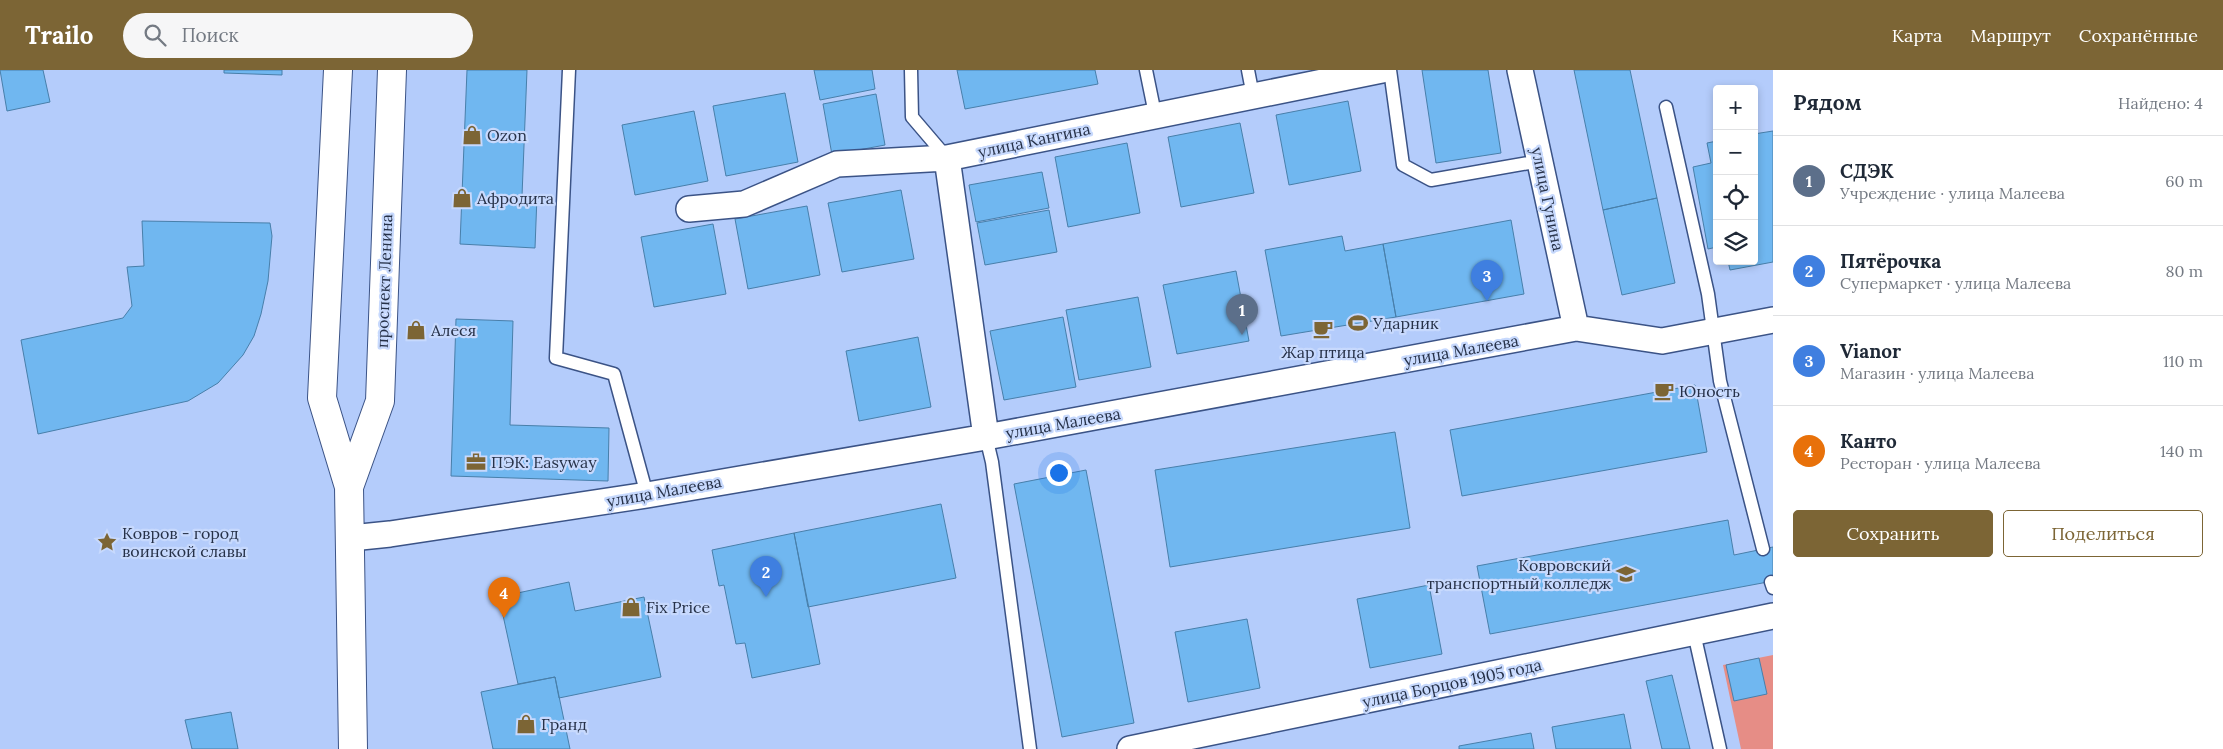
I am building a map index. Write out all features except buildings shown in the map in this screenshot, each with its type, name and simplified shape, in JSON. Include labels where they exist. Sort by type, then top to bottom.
[{"type":"main road","name":"проспект Ленина","points":[[338,70],[322,398],[349,487],[353,749]]},
{"type":"main road","name":"проспект Ленина","points":[[349,487],[380,401],[392,70]]},
{"type":"street","name":"улица Кангина","points":[[689,209],[744,204],[837,164],[947,158],[1155,114],[1253,96],[1313,78],[1382,70]]},
{"type":"street","name":"улица Гунина","points":[[1520,70],[1576,328]]},
{"type":"street","points":[[947,158],[986,438]]},
{"type":"street","name":"улица Малеева","points":[[351,538],[390,534],[647,494],[986,438],[1576,328],[1662,340],[1773,320]]},
{"type":"street","name":"улица Борцов 1905 года","points":[[1130,749],[1773,616]]},
{"type":"lane","points":[[569,70],[556,358],[614,374],[647,494]]},
{"type":"lane","points":[[911,70],[912,116],[947,158]]},
{"type":"lane","points":[[1146,70],[1155,114]]},
{"type":"lane","points":[[1248,70],[1253,96]]},
{"type":"lane","points":[[1390,70],[1403,165],[1431,180],[1540,161]]},
{"type":"lane","points":[[1666,107],[1708,294],[1720,381],[1763,549]]},
{"type":"lane","points":[[986,438],[992,462],[1030,749]]},
{"type":"lane","points":[[1694,633],[1720,749]]},
{"type":"shaded area","points":[[1773,655],[1773,749],[1741,749],[1723,665]]},
{"type":"place","name":"Ozon","points":[[472,135]]},
{"type":"place","name":"Афродита","points":[[462,198]]},
{"type":"place","name":"Vianor","points":[[1487,301]]},
{"type":"place","name":"Ударник","points":[[1358,323]]},
{"type":"place","name":"Жар птица","points":[[1323,329]]},
{"type":"place","name":"Алеся","points":[[416,330]]},
{"type":"place","name":"СДЭК","points":[[1242,335]]},
{"type":"place","name":"Юность","points":[[1664,391]]},
{"type":"place","name":"ПЭК: Easyway","points":[[476,462]]},
{"type":"place","name":"Ковров - город воинской славы","points":[[107,542]]},
{"type":"place","name":"Ковровский транспортный колледж","points":[[1626,574]]},
{"type":"place","name":"Пятёрочка","points":[[766,597]]},
{"type":"place","name":"Fix Price","points":[[631,607]]},
{"type":"place","name":"Канто","points":[[504,618]]},
{"type":"place","name":"Гранд","points":[[526,724]]}]
